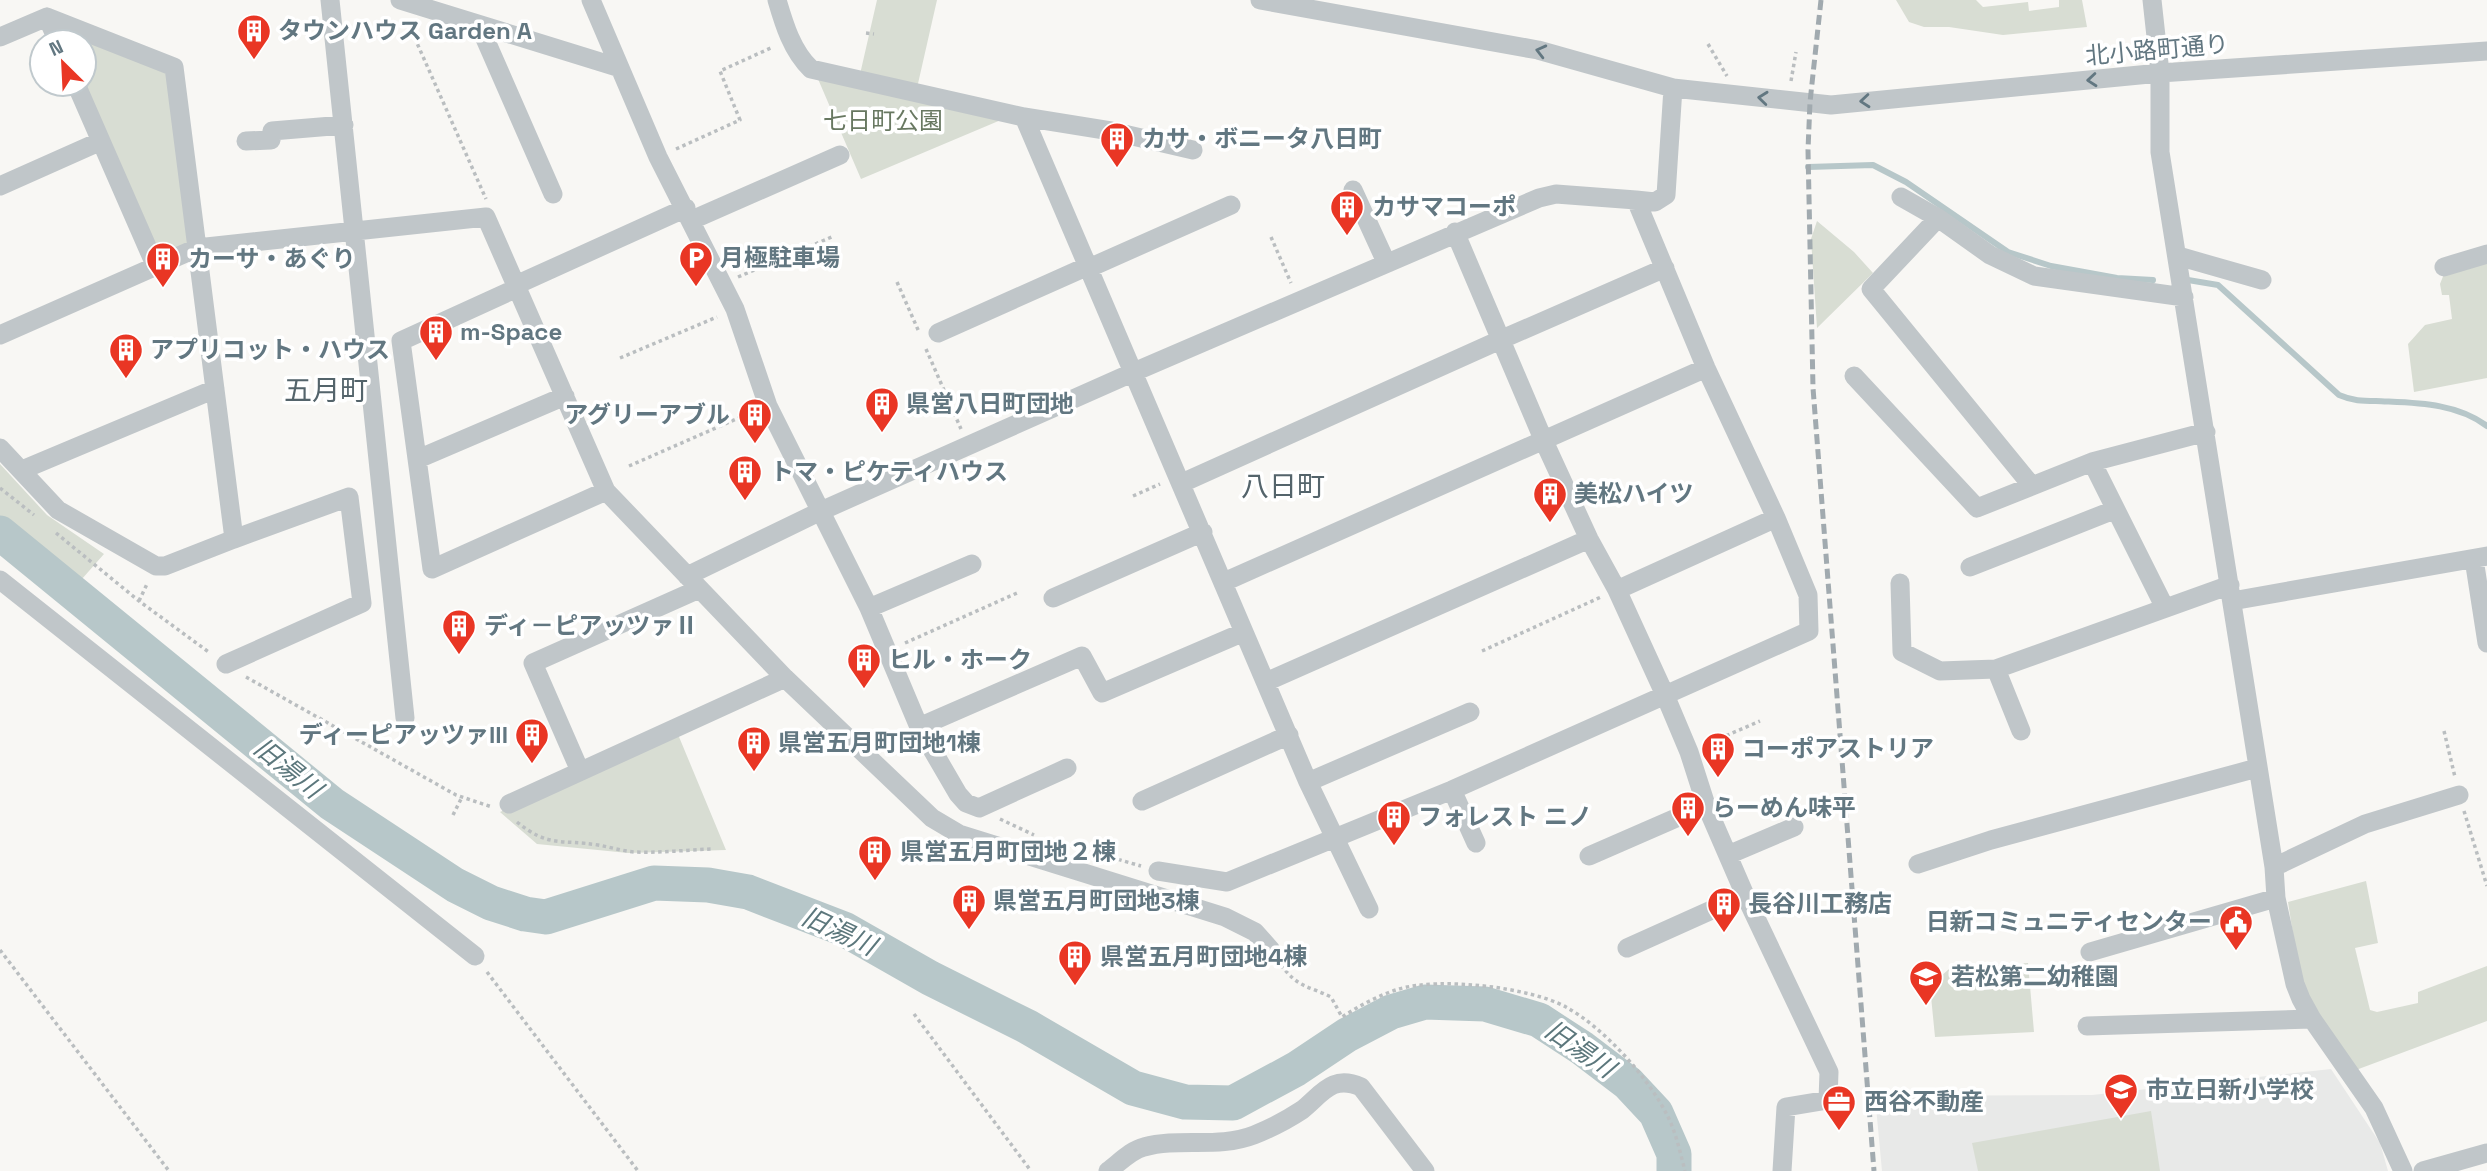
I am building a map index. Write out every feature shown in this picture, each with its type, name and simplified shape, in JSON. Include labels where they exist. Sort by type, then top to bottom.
[{"type":"street","points":[[330,0],[405,718]]},
{"type":"street","points":[[400,0],[620,68]]},
{"type":"street","points":[[591,0],[658,157],[735,309],[768,406],[869,608],[919,726],[958,794],[965,803],[979,808],[1067,768]]},
{"type":"street","points":[[777,0],[790,39],[803,62],[811,69],[1024,117],[1111,131],[1193,149]]},
{"type":"street","name":"北小路町通り","points":[[1260,0],[1324,5],[1538,50],[1673,88],[1831,105],[2160,74],[2487,51]]},
{"type":"street","points":[[2152,0],[2160,74],[2160,152],[2274,867],[2276,898],[2295,984],[2312,1019],[2374,1108],[2403,1171]]},
{"type":"street","points":[[0,37],[47,17],[174,67],[234,539]]},
{"type":"street","points":[[47,17],[52,28]]},
{"type":"street","points":[[480,25],[553,194]]},
{"type":"street","points":[[580,771],[533,663],[693,583],[821,512],[1455,232],[1539,198],[1556,194],[1656,202],[1666,195],[1673,88]]},
{"type":"street","points":[[82,98],[156,267]]},
{"type":"street","points":[[1024,117],[1308,782],[1369,909]]},
{"type":"street","points":[[246,141],[271,140],[272,131],[344,125]]},
{"type":"street","points":[[0,186],[101,141]]},
{"type":"street","points":[[606,491],[432,569],[401,341],[517,287],[689,214],[840,155]]},
{"type":"street","points":[[1353,190],[1386,262]]},
{"type":"street","points":[[1901,197],[1938,218],[1990,255],[2034,276],[2184,297]]},
{"type":"street","points":[[1158,872],[1227,882],[1452,790],[1809,631],[1808,595],[1776,518],[1706,368],[1636,200]]},
{"type":"street","points":[[927,337],[1231,205]]},
{"type":"street","points":[[0,335],[197,248],[486,217],[606,491],[785,678],[932,818],[959,834],[1225,917],[1255,932],[1271,950]]},
{"type":"street","points":[[1938,218],[1871,289],[2032,486]]},
{"type":"street","points":[[1455,232],[1543,439],[1665,695],[1689,752],[1706,805],[1745,895],[1829,1072],[1828,1100],[1786,1107],[1782,1171]]},
{"type":"street","points":[[2444,267],[2487,254]]},
{"type":"street","points":[[2178,256],[2262,281]]},
{"type":"street","points":[[1180,479],[1665,268]]},
{"type":"street","points":[[1224,582],[1706,368]]},
{"type":"street","points":[[1854,376],[1977,508],[2092,462],[2206,432]]},
{"type":"street","points":[[22,470],[215,389]]},
{"type":"street","points":[[418,459],[565,396]]},
{"type":"street","points":[[0,448],[58,510],[156,566],[165,566],[349,497],[362,603],[226,664]]},
{"type":"street","points":[[2092,462],[2165,608]]},
{"type":"street","points":[[1970,567],[2114,510]]},
{"type":"street","points":[[1616,590],[1776,518]]},
{"type":"street","points":[[1053,598],[1203,532]]},
{"type":"street","points":[[1266,682],[1589,539]]},
{"type":"street","points":[[1900,583],[1902,652],[1940,671],[1996,669],[2165,608],[2231,593],[2480,558],[2487,643]]},
{"type":"street","points":[[869,608],[972,564]]},
{"type":"street","points":[[0,580],[475,956]]},
{"type":"street","points":[[919,726],[1082,656],[1102,693],[1244,632]]},
{"type":"street","points":[[1996,669],[2021,731]]},
{"type":"street","points":[[512,811],[580,771],[785,678]]},
{"type":"street","points":[[1308,782],[1470,712]]},
{"type":"street","points":[[1142,801],[1289,735]]},
{"type":"street","points":[[1918,864],[1992,840],[2257,768]]},
{"type":"street","points":[[1452,790],[1476,843]]},
{"type":"street","points":[[2274,867],[2365,824],[2459,795]]},
{"type":"street","points":[[1588,856],[1706,805]]},
{"type":"street","points":[[1728,855],[1794,827]]},
{"type":"street","points":[[1627,948],[1745,895]]},
{"type":"street","points":[[2090,953],[2276,898]]},
{"type":"street","points":[[2087,1026],[2312,1019]]},
{"type":"street","points":[[1108,1171],[1141,1147],[1239,1141],[1273,1127],[1302,1110],[1324,1089],[1341,1082],[1351,1082],[1361,1087],[1425,1171]]},
{"type":"street","points":[[2423,1171],[2487,1153]]},
{"type":"path","points":[[409,25],[488,204],[486,217]]},
{"type":"path","points":[[866,33],[874,34]]},
{"type":"path","points":[[658,157],[740,120],[720,71],[790,39]]},
{"type":"path","points":[[1708,44],[1739,95]]},
{"type":"path","points":[[1788,101],[1796,52]]},
{"type":"path","points":[[724,284],[834,236]]},
{"type":"path","points":[[1271,237],[1299,300]]},
{"type":"path","points":[[897,282],[927,337],[968,447]]},
{"type":"path","points":[[620,358],[735,309]]},
{"type":"path","points":[[629,467],[768,406]]},
{"type":"path","points":[[1133,496],[1180,479]]},
{"type":"path","points":[[1482,651],[1616,590]]},
{"type":"path","points":[[887,651],[1017,593]]},
{"type":"path","points":[[1689,752],[1760,721]]},
{"type":"path","points":[[453,815],[462,797]]},
{"type":"path","points":[[979,808],[1032,835],[1158,872]]},
{"type":"path","points":[[512,811],[532,834],[556,843],[598,845],[635,852],[711,849]]},
{"type":"path","points":[[0,950],[169,1171]]},
{"type":"path","points":[[1271,950],[1296,982],[1331,997],[1342,1017],[1385,994],[1424,984],[1483,986],[1533,995],[1565,1007],[1608,1040],[1658,1098],[1668,1117],[1685,1171]]},
{"type":"path","points":[[475,956],[638,1171]]},
{"type":"path","points":[[914,1014],[1031,1171]]},
{"type":"shaded area","name":"市立日新小学校","points":[[2331,1069],[2380,1143],[2388,1171],[1882,1171],[1875,1096],[2092,1095]]},
{"type":"green space","name":"七日町公園","points":[[877,0],[937,0],[917,88],[1008,117],[861,179],[815,72],[858,83]]},
{"type":"green space","points":[[1896,0],[1976,0],[1983,7],[2028,2],[2029,11],[2059,7],[2059,0],[2082,0],[2087,27],[2003,35],[1949,27],[1924,27],[1909,22]]},
{"type":"green space","points":[[98,43],[169,71],[191,244],[159,259],[90,98],[98,98]]},
{"type":"green space","points":[[1817,221],[1854,252],[1873,273],[1817,328],[1811,239]]},
{"type":"green space","points":[[2487,263],[2487,378],[2414,392],[2408,344],[2425,325],[2452,319],[2449,295],[2442,295],[2440,284],[2444,274]]},
{"type":"green space","points":[[0,464],[47,515],[104,554],[74,588],[0,527]]},
{"type":"green space","points":[[677,732],[726,850],[628,853],[537,844],[500,812]]},
{"type":"green space","points":[[2366,881],[2378,943],[2355,948],[2370,1010],[2377,1012],[2418,1003],[2418,992],[2487,966],[2487,1021],[2356,1070],[2310,1001],[2298,966],[2288,902]]},
{"type":"green space","points":[[2028,963],[2034,1032],[1935,1037],[1930,986],[1949,969]]},
{"type":"green space","points":[[2151,1111],[2160,1171],[1978,1171],[1972,1143]]},
{"type":"waterway","points":[[1808,167],[1873,165],[1906,182],[2008,252],[2051,266],[2117,278],[2153,280]]},
{"type":"waterway","points":[[2188,280],[2218,285],[2339,395],[2358,400],[2434,405],[2462,412],[2487,426]]},
{"type":"waterway","name":"旧湯川","points":[[0,533],[332,804],[455,885],[491,903],[525,914],[546,917],[654,883],[708,885],[748,892],[844,929],[930,978],[1028,1027],[1133,1088],[1185,1102],[1233,1103],[1391,1012],[1425,1002],[1485,1004],[1539,1020],[1628,1083],[1656,1113],[1674,1154],[1674,1171]]},
{"type":"railway","points":[[1821,0],[1810,102],[1808,150],[1813,388],[1874,1171]]},
{"type":"place","name":"タウンハウス Garden A","points":[[254,61]]},
{"type":"place","name":"カサ・ボニータ八日町","points":[[1117,169]]},
{"type":"place","name":"カサマコーポ","points":[[1347,237]]},
{"type":"place","name":"月極駐車場","points":[[696,288]]},
{"type":"place","name":"カーサ・あぐり","points":[[163,289]]},
{"type":"place","name":"m-Space","points":[[436,362]]},
{"type":"place","name":"アプリコット・ハウス","points":[[126,380]]},
{"type":"place","name":"県営八日町団地","points":[[882,434]]},
{"type":"place","name":"アグリーアブル","points":[[755,445]]},
{"type":"place","name":"トマ・ピケティハウス","points":[[745,502]]},
{"type":"place","name":"美松ハイツ","points":[[1550,524]]},
{"type":"place","name":"ディ－ピアッツァⅡ","points":[[459,656]]},
{"type":"place","name":"ヒル・ホーク","points":[[864,690]]},
{"type":"place","name":"ディーピアッツァIII","points":[[532,765]]},
{"type":"place","name":"県営五月町団地1棟","points":[[754,773]]},
{"type":"place","name":"コーポアストリア","points":[[1718,779]]},
{"type":"place","name":"らーめん味平","points":[[1688,838]]},
{"type":"place","name":"フォレスト ニノ","points":[[1394,847]]},
{"type":"place","name":"県営五月町団地２棟","points":[[875,882]]},
{"type":"place","name":"県営五月町団地3棟","points":[[969,931]]},
{"type":"place","name":"長谷川工務店","points":[[1724,934]]},
{"type":"place","name":"日新コミュニティセンター","points":[[2236,952]]},
{"type":"place","name":"県営五月町団地4棟","points":[[1075,987]]},
{"type":"place","name":"若松第二幼稚園","points":[[1926,1007]]},
{"type":"place","name":"市立日新小学校","points":[[2121,1120]]},
{"type":"place","name":"西谷不動産","points":[[1839,1132]]},
{"type":"district","name":"五月町","points":[[326,390]]},
{"type":"district","name":"八日町","points":[[1283,486]]}]
